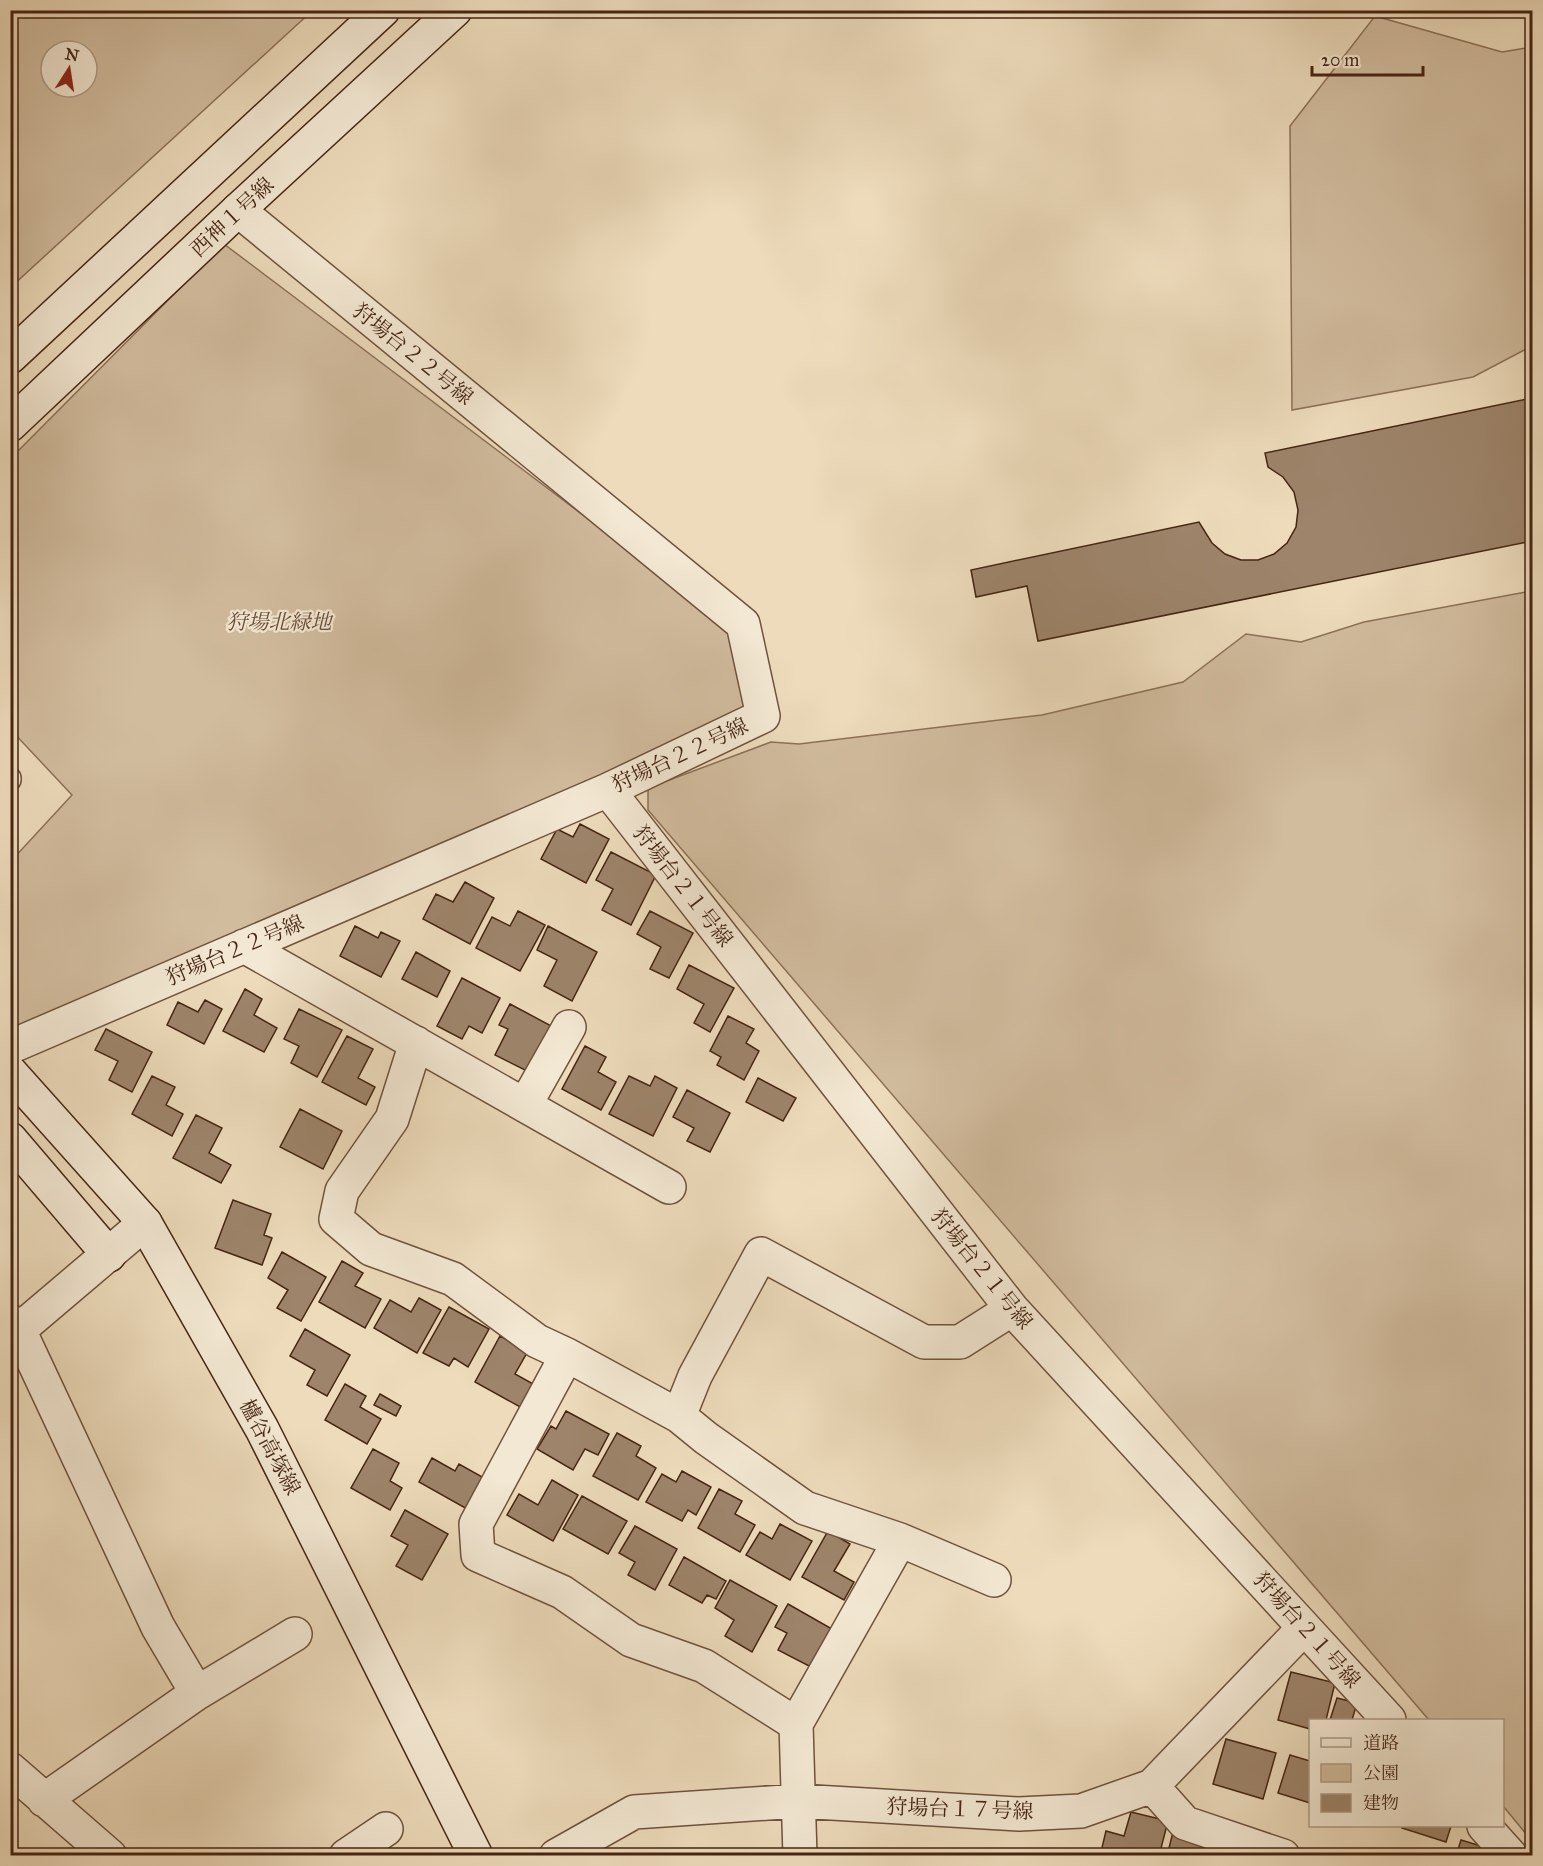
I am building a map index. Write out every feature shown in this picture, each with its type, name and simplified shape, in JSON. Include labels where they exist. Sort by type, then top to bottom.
[{"type":"street","points":[[10,357],[383,10]]},
{"type":"street","name":"西神１号線","points":[[10,425],[455,10]]},
{"type":"street","name":"狩場台２２号線","points":[[10,1047],[608,790],[763,716],[743,624],[238,210]]},
{"type":"street","name":"狩場台２１号線","points":[[608,790],[1012,1309],[1388,1719]]},
{"type":"street","points":[[244,946],[669,1187]]},
{"type":"street","points":[[525,1105],[569,1027]]},
{"type":"street","points":[[416,1043],[392,1119],[342,1191],[336,1219],[371,1249],[453,1279],[537,1341],[679,1416],[706,1438],[805,1508],[900,1540],[994,1580]]},
{"type":"street","name":"櫨谷高塚線","points":[[10,1072],[145,1223],[262,1429],[476,1856]]},
{"type":"street","points":[[10,1140],[109,1255]]},
{"type":"street","points":[[145,1223],[109,1255],[15,1325],[158,1627],[197,1694]]},
{"type":"street","points":[[679,1416],[695,1376],[762,1254],[924,1342],[960,1342],[1012,1309]]},
{"type":"street","points":[[567,1355],[476,1524],[478,1555],[562,1592],[631,1640],[704,1666],[796,1724]]},
{"type":"street","points":[[800,1856],[796,1724],[900,1540]]},
{"type":"street","name":"狩場台１７号線","points":[[556,1856],[634,1812],[798,1801],[1019,1814],[1081,1811],[1152,1786],[1304,1628]]},
{"type":"street","points":[[44,1800],[197,1694],[295,1634]]},
{"type":"street","points":[[10,1769],[110,1856]]},
{"type":"street","points":[[1152,1786],[1185,1823],[1283,1856]]},
{"type":"street","points":[[1485,1827],[1511,1856]]},
{"type":"street","points":[[346,1856],[386,1829]]},
{"type":"green space","points":[[11,10],[312,11],[11,287]]},
{"type":"green space","points":[[1375,16],[1502,52],[1532,47],[1532,346],[1473,377],[1292,410],[1290,126]]},
{"type":"green space","name":"狩場北緑地","points":[[224,244],[730,626],[746,713],[11,1032],[11,861],[72,795],[11,730],[11,458]]},
{"type":"green space","points":[[1532,591],[1532,1841],[1504,1807],[1504,1719],[1428,1719],[648,810],[648,788],[771,742],[799,744],[1042,715],[1183,682],[1246,634],[1301,642],[1364,622]]},
{"type":"building","points":[[1532,398],[1532,541],[1038,641],[1027,586],[976,597],[971,570],[1199,522],[1212,543],[1225,554],[1241,560],[1258,560],[1274,554],[1287,543],[1296,527],[1298,510],[1294,492],[1283,477],[1268,467],[1265,453]]},
{"type":"building","points":[[580,824],[609,839],[586,883],[541,859],[557,829],[573,837]]},
{"type":"building","points":[[611,852],[656,875],[631,925],[602,910],[613,889],[596,880]]},
{"type":"building","points":[[465,882],[494,898],[470,944],[423,919],[436,894],[453,902]]},
{"type":"building","points":[[518,911],[545,925],[520,971],[476,948],[492,917],[510,926]]},
{"type":"building","points":[[650,911],[693,933],[669,978],[650,969],[661,947],[637,934]]},
{"type":"building","points":[[355,926],[378,938],[381,932],[400,941],[381,977],[340,956]]},
{"type":"building","points":[[548,926],[597,952],[572,1001],[544,986],[557,960],[537,950]]},
{"type":"building","points":[[416,952],[450,971],[437,997],[402,979]]},
{"type":"building","points":[[689,965],[734,988],[710,1032],[694,1023],[704,1004],[677,989]]},
{"type":"building","points":[[462,978],[500,998],[482,1033],[469,1026],[462,1039],[437,1026]]},
{"type":"building","points":[[245,989],[262,999],[254,1015],[277,1028],[264,1052],[223,1031]]},
{"type":"building","points":[[205,1000],[222,1009],[204,1044],[167,1025],[178,1002],[198,1012]]},
{"type":"building","points":[[510,1004],[555,1028],[531,1073],[495,1055],[508,1029],[499,1025]]},
{"type":"building","points":[[299,1009],[342,1030],[317,1077],[291,1063],[299,1046],[284,1039]]},
{"type":"building","points":[[728,1016],[754,1029],[746,1043],[759,1051],[744,1080],[717,1065],[721,1057],[710,1051]]},
{"type":"building","points":[[106,1029],[152,1052],[132,1092],[109,1080],[118,1061],[95,1050]]},
{"type":"building","points":[[347,1036],[373,1049],[358,1078],[375,1087],[366,1105],[322,1082]]},
{"type":"building","points":[[585,1046],[606,1057],[598,1072],[616,1082],[601,1110],[562,1089]]},
{"type":"building","points":[[152,1076],[175,1087],[166,1105],[183,1114],[172,1136],[132,1114]]},
{"type":"building","points":[[629,1076],[650,1086],[655,1076],[677,1088],[653,1136],[609,1114]]},
{"type":"building","points":[[758,1078],[796,1098],[783,1121],[746,1102]]},
{"type":"building","points":[[687,1090],[730,1113],[710,1152],[687,1141],[694,1128],[673,1117]]},
{"type":"building","points":[[300,1109],[342,1131],[323,1169],[280,1147]]},
{"type":"building","points":[[196,1115],[222,1128],[209,1153],[231,1165],[221,1183],[173,1158]]},
{"type":"building","points":[[233,1200],[271,1214],[264,1235],[272,1238],[262,1265],[215,1248]]},
{"type":"building","points":[[282,1252],[326,1277],[301,1321],[277,1308],[288,1290],[268,1278]]},
{"type":"building","points":[[342,1261],[363,1273],[355,1286],[381,1299],[365,1328],[319,1302]]},
{"type":"building","points":[[419,1298],[441,1310],[417,1353],[374,1328],[390,1300],[411,1312]]},
{"type":"building","points":[[449,1307],[489,1329],[468,1367],[454,1358],[449,1366],[423,1353]]},
{"type":"building","points":[[305,1329],[350,1355],[327,1396],[307,1385],[315,1370],[290,1356]]},
{"type":"building","points":[[500,1336],[528,1351],[515,1374],[535,1385],[522,1408],[475,1382]]},
{"type":"building","points":[[345,1384],[366,1396],[360,1407],[381,1419],[367,1444],[325,1420]]},
{"type":"building","points":[[380,1394],[401,1406],[396,1416],[374,1405]]},
{"type":"building","points":[[566,1411],[609,1434],[598,1455],[585,1449],[573,1470],[537,1449],[551,1426],[556,1429]]},
{"type":"building","points":[[617,1433],[641,1446],[636,1456],[656,1468],[638,1500],[593,1476]]},
{"type":"building","points":[[373,1449],[399,1463],[390,1481],[402,1488],[390,1510],[351,1488]]},
{"type":"building","points":[[432,1458],[455,1471],[459,1464],[484,1478],[467,1509],[419,1482]]},
{"type":"building","points":[[682,1471],[711,1487],[696,1515],[688,1510],[682,1521],[646,1502],[662,1474],[676,1482]]},
{"type":"building","points":[[552,1480],[578,1495],[553,1541],[507,1515],[519,1494],[538,1505]]},
{"type":"building","points":[[719,1489],[742,1501],[735,1514],[755,1525],[740,1552],[698,1528]]},
{"type":"building","points":[[582,1496],[627,1521],[608,1554],[563,1529]]},
{"type":"building","points":[[405,1510],[448,1534],[422,1580],[396,1566],[408,1545],[391,1536]]},
{"type":"building","points":[[780,1524],[812,1541],[790,1580],[746,1555],[760,1532],[772,1539]]},
{"type":"building","points":[[635,1526],[677,1549],[655,1590],[628,1575],[635,1562],[619,1553]]},
{"type":"building","points":[[828,1531],[850,1544],[834,1571],[854,1582],[844,1600],[802,1577]]},
{"type":"building","points":[[684,1557],[726,1581],[716,1599],[707,1595],[702,1603],[669,1585]]},
{"type":"building","points":[[730,1580],[777,1606],[752,1652],[725,1636],[734,1620],[715,1608]]},
{"type":"building","points":[[788,1604],[832,1629],[811,1667],[778,1650],[787,1633],[775,1627]]},
{"type":"building","points":[[1291,1672],[1335,1683],[1326,1719],[1309,1719],[1309,1729],[1278,1720]]},
{"type":"building","points":[[1337,1698],[1357,1703],[1352,1719],[1330,1719]]},
{"type":"building","points":[[1226,1739],[1276,1753],[1263,1799],[1213,1784]]},
{"type":"building","points":[[1290,1755],[1309,1761],[1309,1803],[1278,1793]]},
{"type":"building","points":[[1131,1812],[1168,1821],[1159,1856],[1100,1856],[1106,1831],[1124,1836]]},
{"type":"building","points":[[1402,1827],[1451,1827],[1446,1842]]},
{"type":"building","points":[[1173,1832],[1219,1844],[1215,1856],[1167,1856]]},
{"type":"building","points":[[1461,1840],[1501,1852],[1500,1856],[1456,1856]]}]
